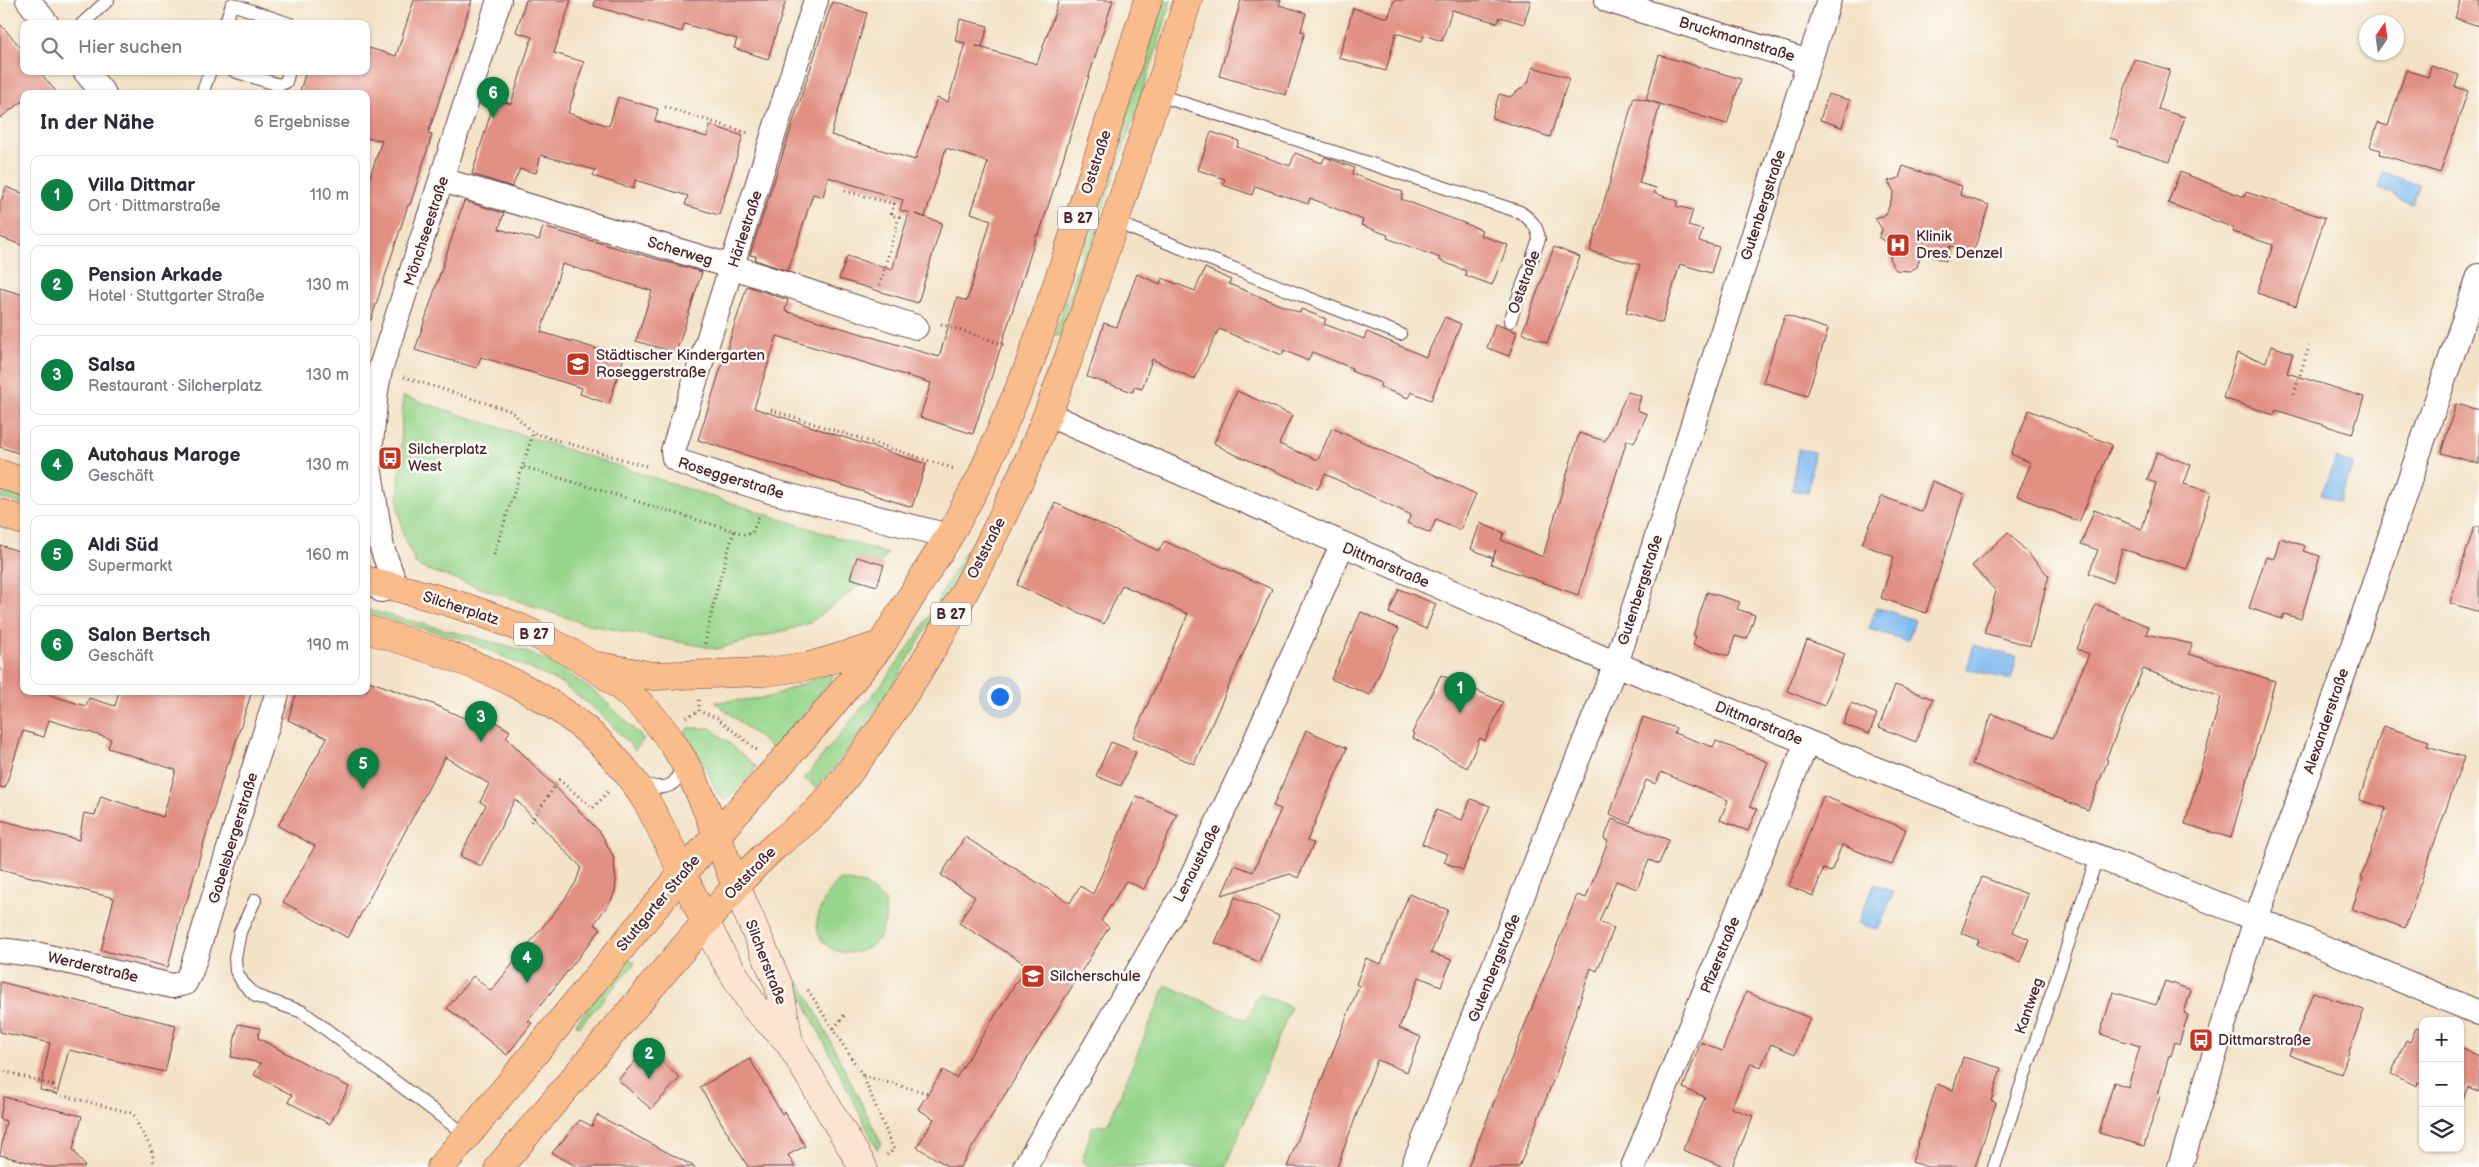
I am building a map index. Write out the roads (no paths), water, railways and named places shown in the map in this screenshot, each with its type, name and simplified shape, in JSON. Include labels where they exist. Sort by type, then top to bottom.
[{"type":"main road","name":"Oststraße","points":[[881,645],[950,536],[982,477],[1033,354],[1068,252],[1148,0]]},
{"type":"main road","name":"Oststraße","points":[[705,922],[758,863],[806,823],[829,799],[869,745],[913,680],[976,569],[1016,487],[1047,414],[1090,297],[1188,0]]},
{"type":"main road","points":[[0,474],[20,481]]},
{"type":"main road","points":[[0,513],[20,520]]},
{"type":"main road","name":"B 27","points":[[370,581],[396,587]]},
{"type":"main road","name":"Silcherplatz","points":[[396,587],[529,632],[592,665],[634,698],[652,716],[677,750],[688,770],[736,886]]},
{"type":"main road","points":[[370,630],[437,650],[501,676],[536,693],[572,716],[627,774],[650,808],[705,922],[499,1167]]},
{"type":"main road","name":"B 27","points":[[592,665],[653,676],[701,675],[810,666],[881,645]]},
{"type":"main road","name":"Stuttgarter Straße","points":[[441,1167],[682,874],[822,717],[881,645]]},
{"type":"street","points":[[28,0],[44,20]]},
{"type":"street","name":"Mönchseestraße","points":[[370,442],[374,383],[442,180],[499,0]]},
{"type":"street","name":"Härlestraße","points":[[674,458],[673,451],[773,141],[816,0]]},
{"type":"street","name":"Bruckmannstraße","points":[[1607,0],[1809,62]]},
{"type":"street","name":"Gutenbergstraße","points":[[1413,1167],[1616,664],[1829,0]]},
{"type":"street","points":[[88,75],[101,90]]},
{"type":"street","name":"Scherweg","points":[[442,180],[733,267],[916,327]]},
{"type":"street","name":"Alexanderstraße","points":[[2180,1167],[2256,919],[2340,684],[2479,276]]},
{"type":"street","name":"Dittmarstraße","points":[[1047,414],[1616,664],[1807,742],[2256,919],[2479,1013]]},
{"type":"street","name":"Roseggerstraße","points":[[674,458],[683,463],[770,491],[950,536]]},
{"type":"street","points":[[370,483],[382,548],[396,587],[370,592]]},
{"type":"street","name":"Lenaustraße","points":[[1025,1167],[1188,885],[1247,760],[1342,545]]},
{"type":"street","name":"Gabelsbergerstraße","points":[[185,983],[191,971],[277,695]]},
{"type":"street","name":"Pfizerstraße","points":[[1633,1167],[1807,742]]},
{"type":"street","name":"Silcherstraße","points":[[736,886],[779,986],[789,1042]]},
{"type":"street","name":"Silcherstraße","points":[[705,922],[722,955],[755,1008],[789,1042],[874,1161]]},
{"type":"street","name":"Werderstraße","points":[[0,950],[40,954],[172,986],[185,983]]},
{"type":"lane","points":[[86,20],[108,0]]},
{"type":"lane","points":[[226,20],[232,4],[278,20]]},
{"type":"lane","points":[[203,90],[209,75]]},
{"type":"lane","points":[[247,75],[280,85],[286,82],[288,75]]},
{"type":"lane","name":"Oststraße","points":[[1158,95],[1520,212],[1531,220],[1537,228],[1539,239],[1510,321]]},
{"type":"lane","points":[[1115,222],[1400,334]]},
{"type":"lane","points":[[627,774],[647,785],[664,788],[670,786],[680,773],[677,750]]},
{"type":"lane","name":"Kantweg","points":[[1994,1167],[2097,857]]},
{"type":"lane","points":[[255,900],[240,932],[235,958],[236,972],[243,983],[256,996],[303,1012],[466,1135]]},
{"type":"water","points":[[2383,172],[2419,185],[2413,204],[2397,199],[2395,194],[2379,188]]},
{"type":"water","points":[[1798,449],[1814,452],[1808,493],[1792,490]]},
{"type":"water","points":[[2336,458],[2353,465],[2339,502],[2321,494]]},
{"type":"water","points":[[1876,607],[1915,620],[1908,641],[1869,629]]},
{"type":"water","points":[[1974,645],[2017,657],[2011,680],[1967,669]]},
{"type":"water","points":[[1874,884],[1894,892],[1878,930],[1858,923]]},
{"type":"place","name":"Salon Bertsch","points":[[493,118]]},
{"type":"place","name":"Klinik Dres. Denzel","points":[[1898,245]]},
{"type":"place","name":"Städtischer Kindergarten Roseggerstraße","points":[[578,364]]},
{"type":"place","name":"Silcherplatz West","points":[[390,458]]},
{"type":"place","name":"Villa Dittmar","points":[[1460,713]]},
{"type":"place","name":"Salsa","points":[[481,742]]},
{"type":"place","name":"Aldi Süd","points":[[363,789]]},
{"type":"place","name":"Silcherschule","points":[[1033,976]]},
{"type":"place","name":"Autohaus Maroge","points":[[527,983]]},
{"type":"place","name":"Dittmarstraße","points":[[2201,1040]]},
{"type":"place","name":"Pension Arkade","points":[[649,1079]]}]
